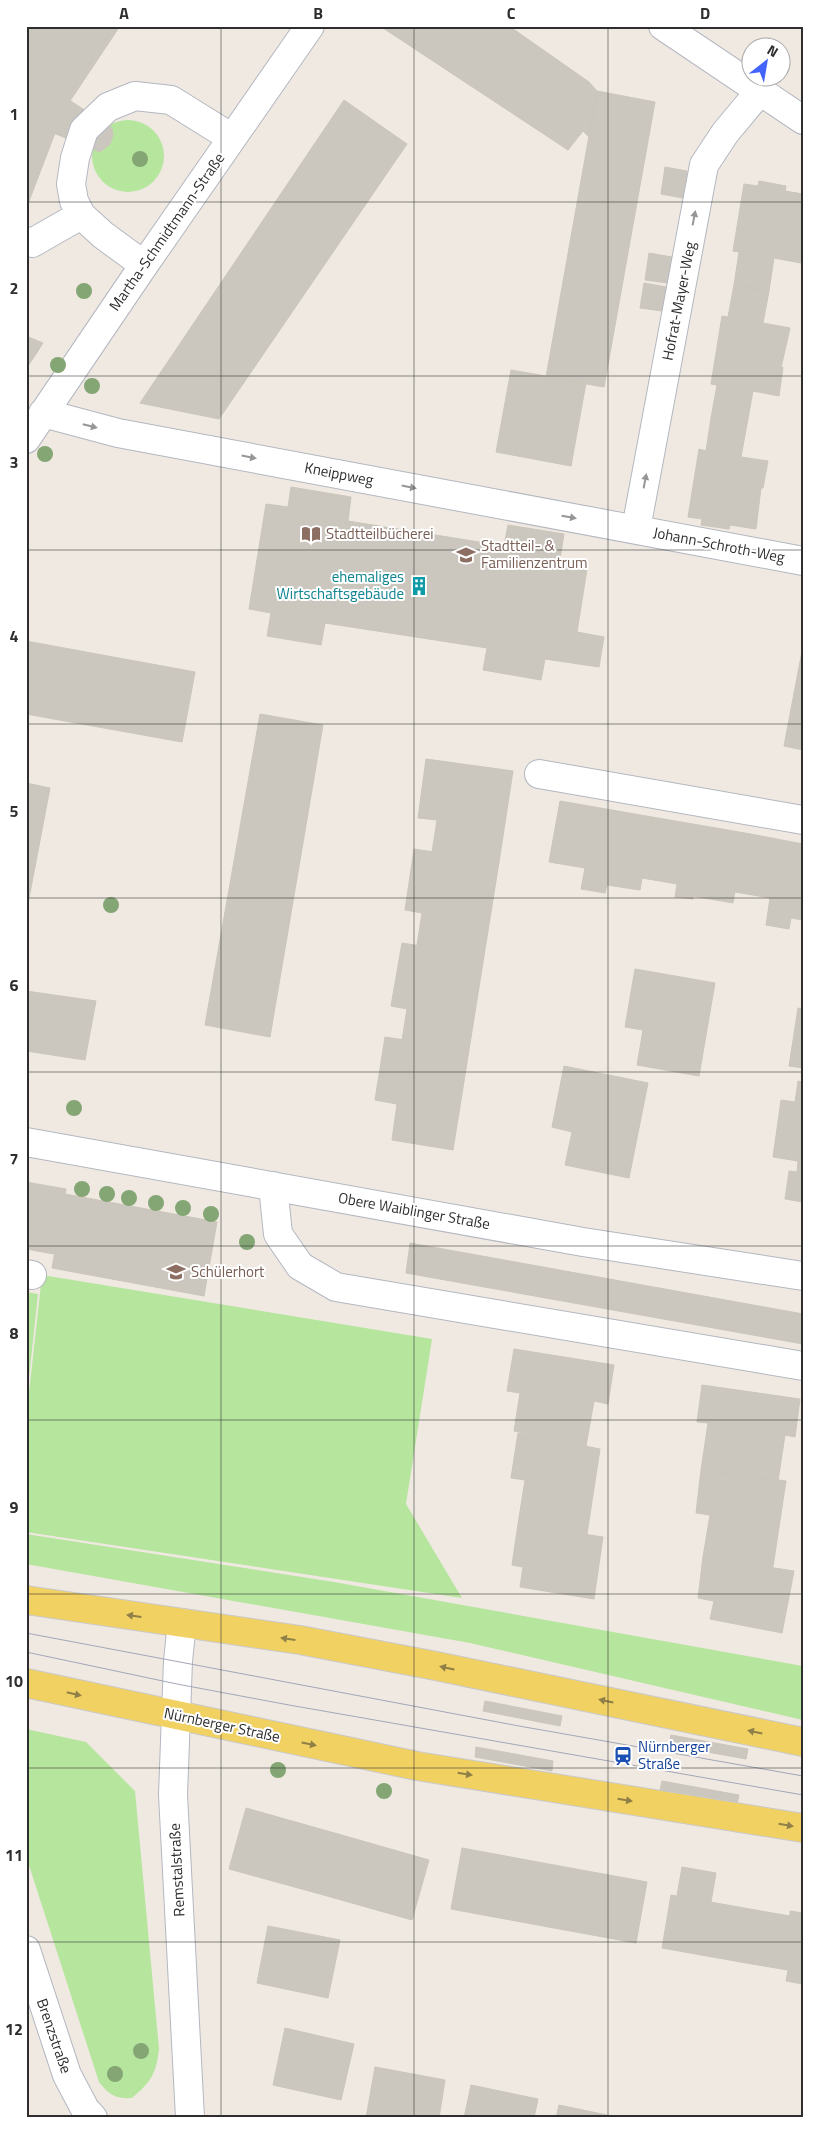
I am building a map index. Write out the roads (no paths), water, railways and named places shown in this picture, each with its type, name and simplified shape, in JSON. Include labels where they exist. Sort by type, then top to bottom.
[{"type":"main road","points":[[26,1600],[300,1640],[436,1666],[803,1742]]},
{"type":"main road","name":"Nürnberger Straße","points":[[26,1683],[417,1766],[803,1828]]},
{"type":"street","name":"Martha-Schmidtmann-Straße","points":[[26,439],[310,26]]},
{"type":"street","points":[[663,26],[803,120]]},
{"type":"street","name":"Hofrat-Mayer-Weg","points":[[636,529],[704,165],[725,133],[760,91]]},
{"type":"street","points":[[144,265],[103,235],[81,215],[74,200],[72,184],[75,158],[84,130],[108,107],[134,96],[171,100],[232,138]]},
{"type":"street","points":[[26,241],[32,244],[81,215]]},
{"type":"street","name":"Kneippweg","points":[[43,413],[118,433],[636,529]]},
{"type":"street","name":"Johann-Schroth-Weg","points":[[636,529],[803,561]]},
{"type":"street","points":[[539,774],[803,820]]},
{"type":"street","name":"Obere Waiblinger Straße","points":[[26,1142],[583,1242],[803,1276]]},
{"type":"street","points":[[273,1186],[278,1234],[300,1266],[336,1287],[803,1366]]},
{"type":"street","name":"Remstalstraße","points":[[182,1623],[173,1795],[190,2118]]},
{"type":"street","name":"Brenzstraße","points":[[26,1950],[67,2075],[85,2109],[93,2118]]},
{"type":"tram line","points":[[26,1633],[519,1726],[803,1776]]},
{"type":"tram line","points":[[26,1652],[177,1684],[289,1705],[803,1795]]},
{"type":"place","name":"Stadtteilbücherei","points":[[311,534]]},
{"type":"place","name":"Stadtteil- & Familienzentrum","points":[[466,555]]},
{"type":"place","name":"ehemaliges Wirtschaftsgebäude","points":[[419,586]]},
{"type":"place","name":"Schülerhort","points":[[176,1272]]},
{"type":"place","name":"Nürnberger Straße","points":[[623,1756]]}]
